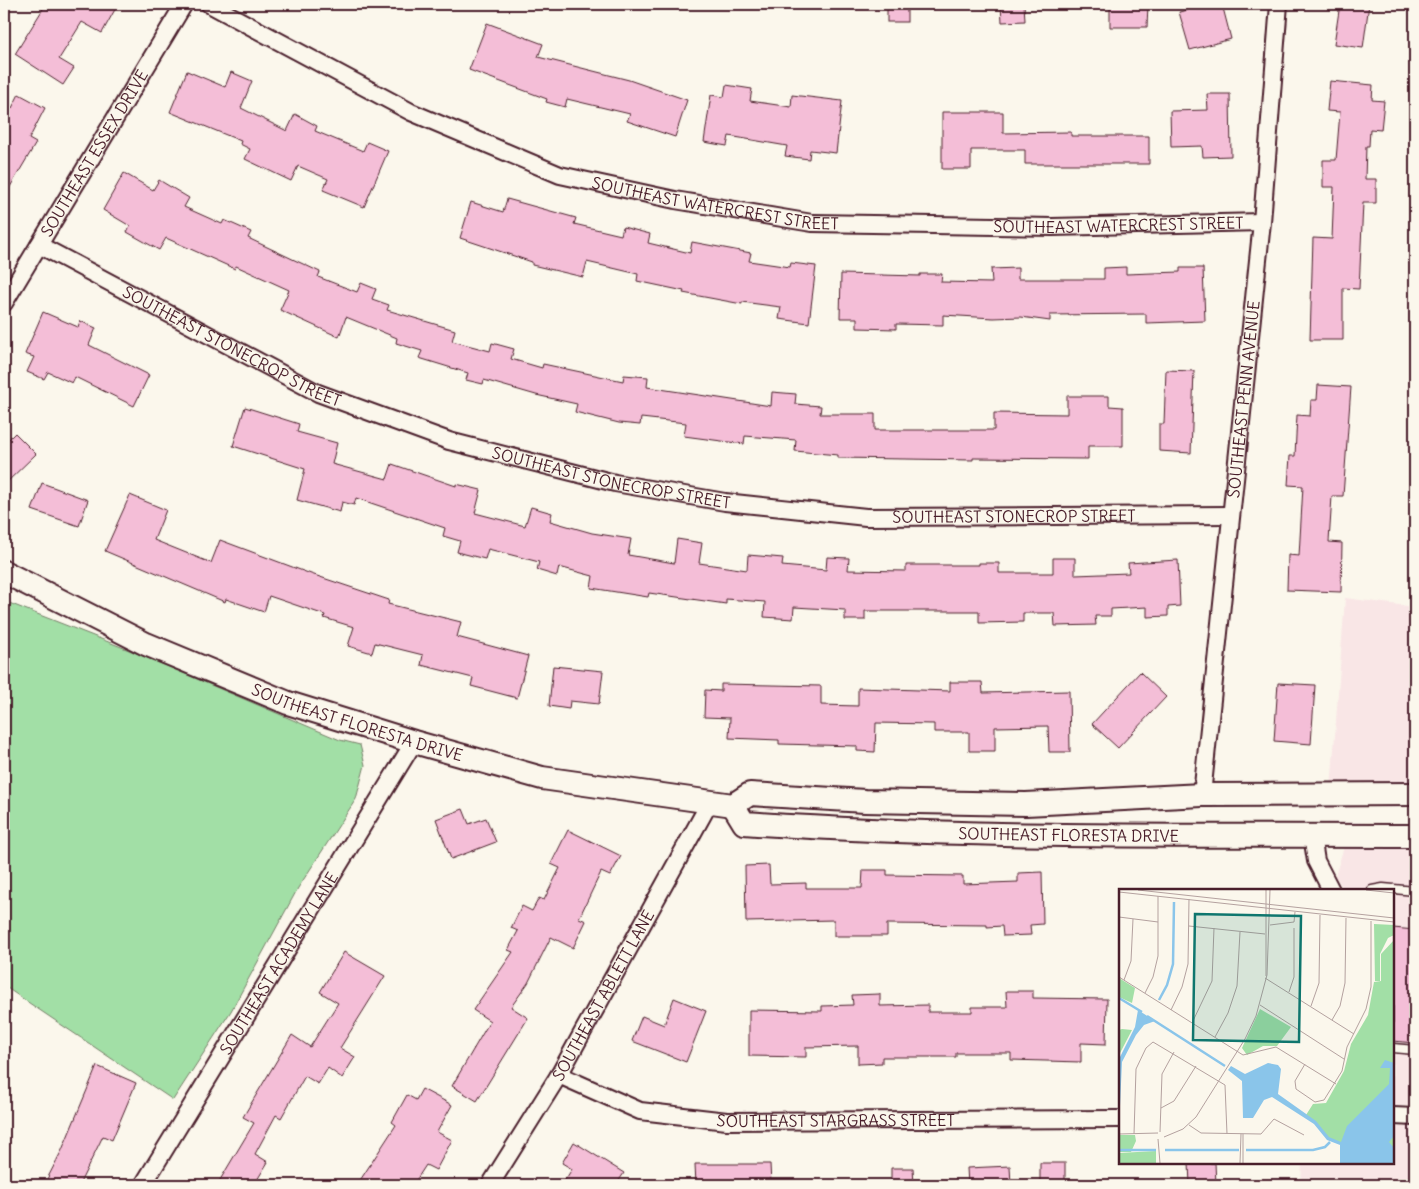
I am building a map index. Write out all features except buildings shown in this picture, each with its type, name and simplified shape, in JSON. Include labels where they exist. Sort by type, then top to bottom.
[{"type":"street","name":"SOUTHEAST ESSEX DRIVE","points":[[4,303],[184,4]]},
{"type":"street","name":"SOUTHEAST WATERCREST STREET","points":[[209,4],[428,119],[560,175],[675,200],[812,223],[1052,226],[1262,222]]},
{"type":"street","name":"SOUTHEAST PENN AVENUE","points":[[1202,795],[1262,222],[1279,4]]},
{"type":"street","name":"SOUTHEAST STONECROP STREET","points":[[39,245],[318,393],[449,441],[615,483],[725,502],[866,517],[1231,515]]},
{"type":"street","name":"SOUTHEAST FLORESTA DRIVE","points":[[4,572],[146,644],[288,703],[414,742],[542,778],[732,805],[750,794],[854,801],[1006,804],[1202,795],[1415,794]]},
{"type":"street","name":"SOUTHEAST ACADEMY LANE","points":[[143,1185],[414,742]]},
{"type":"street","name":"SOUTHEAST ABLETT LANE","points":[[490,1185],[559,1075],[710,802]]},
{"type":"street","name":"SOUTHEAST FLORESTA DRIVE","points":[[732,805],[744,823],[832,830],[957,834],[1415,836]]},
{"type":"street","points":[[1312,836],[1316,861],[1330,889]]},
{"type":"street","name":"SOUTHEAST STARGRASS STREET","points":[[559,1075],[640,1111],[727,1120],[1119,1119]]},
{"type":"street","points":[[1394,1116],[1415,1117]]},
{"type":"lane","points":[[1378,889],[1394,889]]},
{"type":"lane","points":[[1394,889],[1415,891]]},
{"type":"lane","points":[[1394,1048],[1415,1050]]},
{"type":"shaded area","points":[[1345,598],[1415,607],[1415,801],[1330,803]]},
{"type":"shaded area","points":[[1415,823],[1415,1106],[1394,1106],[1394,889],[1343,889],[1335,876],[1351,824]]},
{"type":"shaded area","points":[[1394,1127],[1415,1127],[1415,1185],[1301,1185],[1302,1164],[1394,1164]]},
{"type":"green space","points":[[4,601],[129,650],[340,740],[360,745],[365,765],[356,799],[298,888],[231,1011],[173,1100],[4,986]]}]
